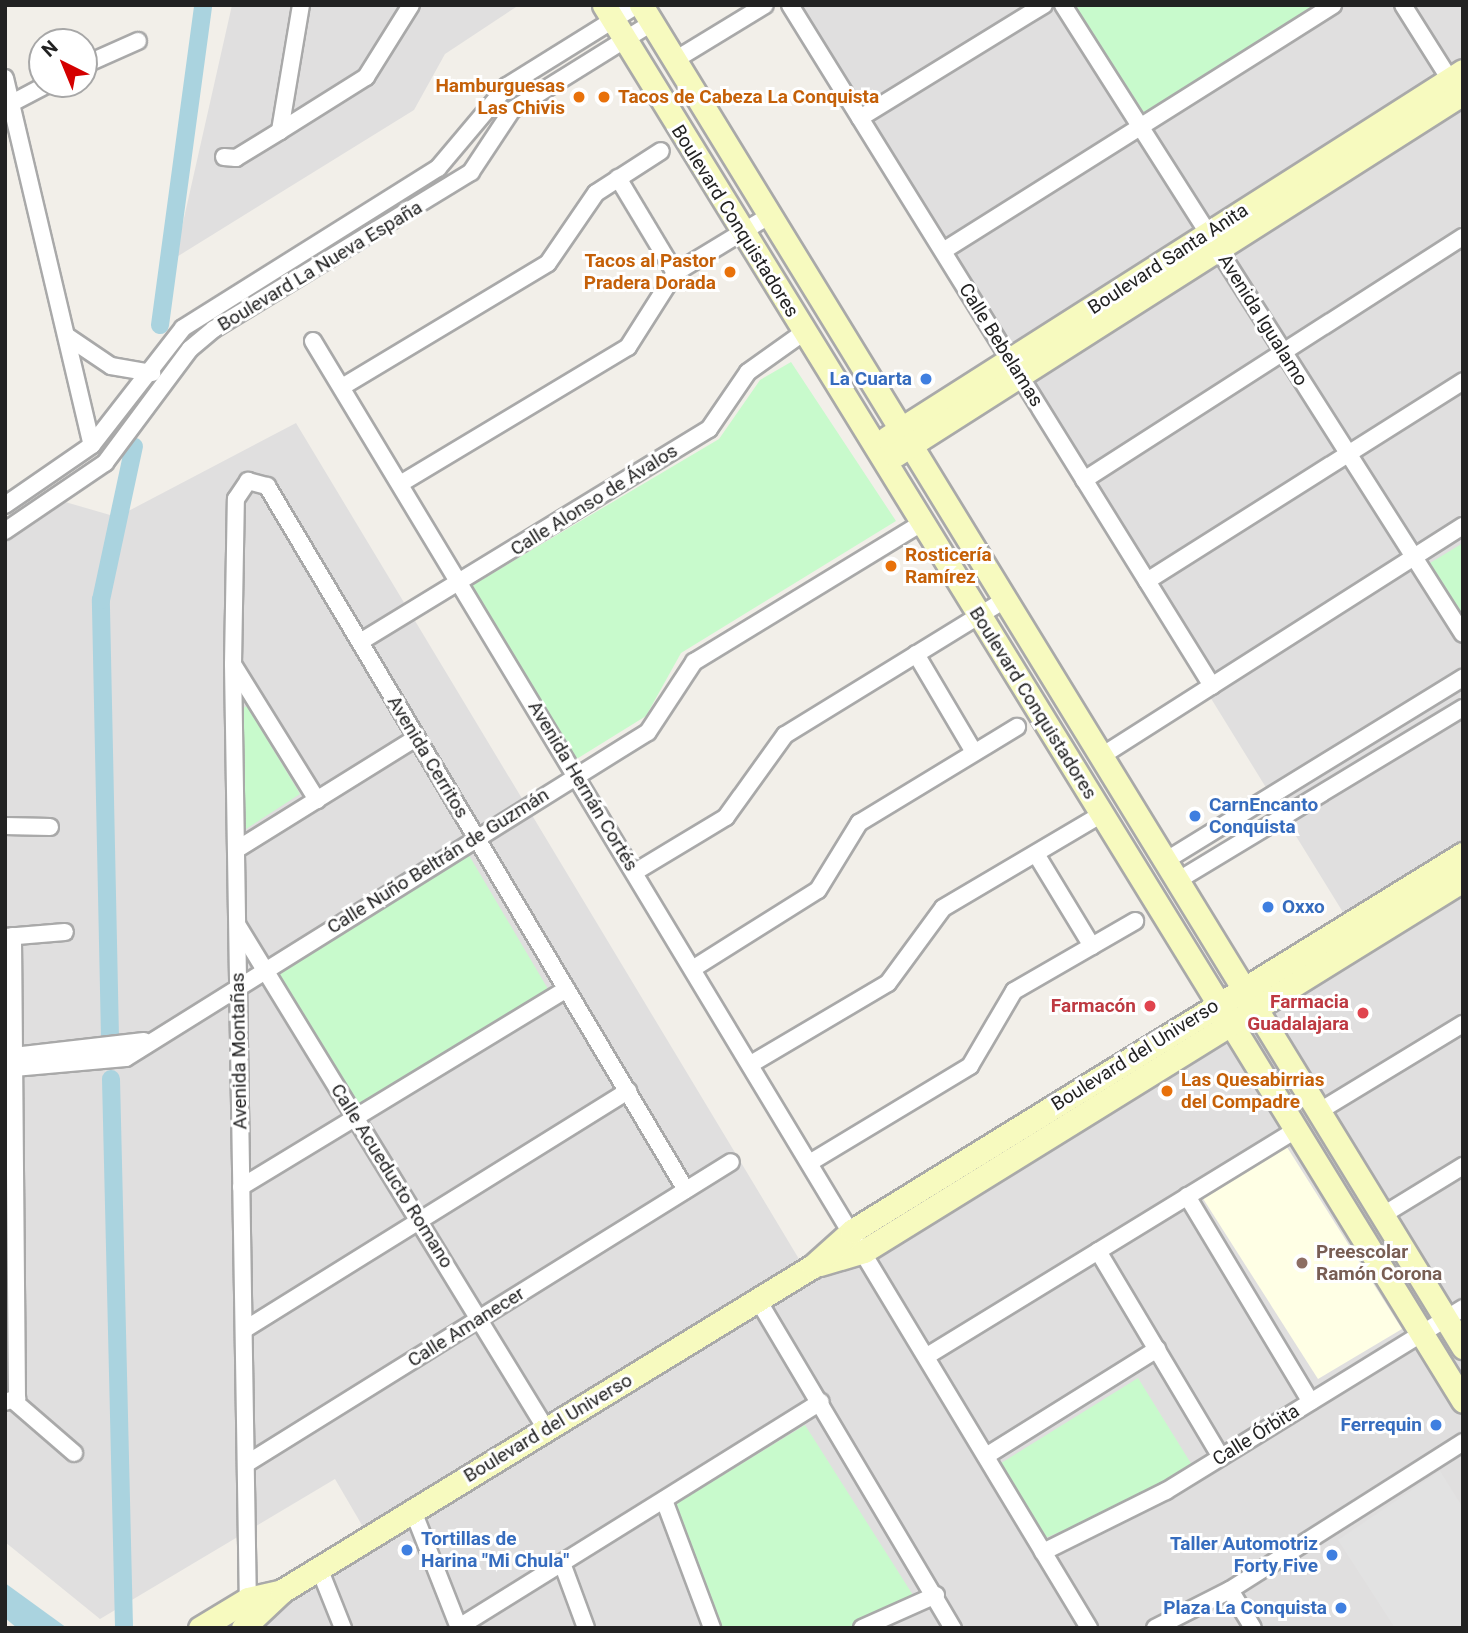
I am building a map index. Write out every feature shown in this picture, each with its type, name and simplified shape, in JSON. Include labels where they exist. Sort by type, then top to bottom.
[{"type":"street","points":[[280,131],[301,5]]},
{"type":"street","points":[[224,157],[236,158],[366,77],[411,5]]},
{"type":"street","points":[[675,60],[765,5]]},
{"type":"street","name":"Calle Bebelamas","points":[[790,5],[1212,686]]},
{"type":"street","points":[[860,118],[1044,5]]},
{"type":"street","name":"Avenida Igualamo","points":[[1063,5],[1463,634]]},
{"type":"street","points":[[943,251],[1333,5]]},
{"type":"street","points":[[1403,5],[1459,88]]},
{"type":"street","name":"Boulevard Conquistadores","points":[[643,11],[675,60],[766,217],[1382,1215],[1454,1313],[1463,1347]]},
{"type":"street","name":"Boulevard La Nueva España","points":[[5,505],[92,445],[183,328],[438,168],[507,86],[609,12],[643,11]]},
{"type":"street","name":"Boulevard La Nueva España","points":[[5,531],[104,463],[162,386],[214,329],[471,172],[512,110],[626,40],[643,11]]},
{"type":"street","name":"Boulevard Conquistadores","points":[[609,12],[1463,1401]]},
{"type":"street","points":[[98,59],[138,41]]},
{"type":"street","points":[[5,78],[92,445]]},
{"type":"street","name":"Boulevard Santa Anita","points":[[879,454],[1459,88]]},
{"type":"street","points":[[12,103],[28,95]]},
{"type":"street","points":[[342,387],[548,263],[584,205],[618,178],[661,150]]},
{"type":"street","points":[[618,178],[675,273]]},
{"type":"street","points":[[400,485],[628,347],[675,273],[766,217]]},
{"type":"street","points":[[1084,480],[1463,237]]},
{"type":"street","name":"Calle Alonso de Ávalos","points":[[360,642],[709,429],[748,372],[804,332]]},
{"type":"street","points":[[68,337],[111,366],[149,369],[162,386]]},
{"type":"street","name":"Avenida Hernán Cortés","points":[[313,341],[811,1162],[1089,1628]]},
{"type":"street","points":[[1147,581],[1463,381]]},
{"type":"street","name":"Avenida Cerritos","points":[[248,481],[267,486],[686,1189]]},
{"type":"street","name":"Avenida Montañas","points":[[246,1626],[247,1328],[241,1187],[233,664],[236,499],[248,481]]},
{"type":"street","name":"Calle Nuño Beltrán de Guzmán","points":[[10,1061],[144,1041],[648,732],[694,662],[922,523]]},
{"type":"street","points":[[1100,757],[1463,526]]},
{"type":"street","points":[[635,872],[734,809],[776,741],[1003,601]]},
{"type":"street","points":[[916,654],[974,752]]},
{"type":"street","points":[[233,664],[317,800]]},
{"type":"street","points":[[1165,861],[1463,678]]},
{"type":"street","points":[[1177,881],[1463,708]]},
{"type":"street","points":[[694,968],[818,890],[859,823],[1017,727]]},
{"type":"street","points":[[236,850],[416,738]]},
{"type":"street","points":[[1280,790],[1293,811]]},
{"type":"street","points":[[5,811],[6,826],[50,827]]},
{"type":"street","points":[[751,1064],[888,983],[935,914],[1102,814]]},
{"type":"street","points":[[1036,854],[1091,946]]},
{"type":"street","name":"Boulevard del Universo","points":[[246,1626],[282,1591],[858,1241],[1407,901],[1463,854]]},
{"type":"street","name":"Boulevard del Universo","points":[[1407,901],[1463,880]]},
{"type":"street","points":[[811,1162],[970,1066],[1014,991],[1135,921]]},
{"type":"street","name":"Calle Acueducto Romano","points":[[237,924],[547,1429]]},
{"type":"street","points":[[65,932],[9,936],[10,1061],[17,1118],[9,1402],[74,1453]]},
{"type":"street","points":[[241,1187],[566,989]]},
{"type":"street","points":[[1318,1112],[1463,1024]]},
{"type":"street","points":[[247,1328],[628,1091]]},
{"type":"street","points":[[5,1133],[17,1118]]},
{"type":"street","points":[[927,1356],[1296,1130]]},
{"type":"street","name":"Calle Amanecer","points":[[246,1464],[731,1162]]},
{"type":"street","points":[[1382,1215],[1463,1166]]},
{"type":"street","points":[[1187,1196],[1311,1402]]},
{"type":"street","points":[[1098,1251],[1221,1457]]},
{"type":"street","points":[[758,1300],[936,1595],[953,1628]]},
{"type":"street","name":"Calle Órbita","points":[[1044,1552],[1221,1457],[1454,1313]]},
{"type":"street","points":[[986,1456],[1157,1349]]},
{"type":"street","points":[[413,1511],[459,1627],[821,1402]]},
{"type":"street","points":[[1155,1628],[1230,1590],[1463,1442]]},
{"type":"street","points":[[664,1500],[712,1628]]},
{"type":"street","points":[[562,1563],[586,1628]]},
{"type":"street","points":[[319,1568],[342,1628]]},
{"type":"street","points":[[1230,1590],[1253,1628]]},
{"type":"street","name":"Boulevard del Universo","points":[[200,1628],[248,1599],[282,1591]]},
{"type":"street","points":[[862,1628],[936,1595]]},
{"type":"shaded area","points":[[232,5],[519,5],[445,54],[414,110],[175,258]]},
{"type":"shaded area","points":[[783,5],[1463,5],[1463,1628],[218,1628],[366,1532],[335,1479],[100,1619],[5,1542],[5,523],[48,497],[117,517],[296,423],[808,1274],[1357,935]]},
{"type":"shaded area","name":"Preescolar Ramón Corona","points":[[1285,1144],[1402,1329],[1318,1379],[1202,1197]]},
{"type":"shaded area","points":[[1440,1471],[1463,1508],[1463,1628],[1395,1628],[1338,1540]]},
{"type":"green space","points":[[1074,5],[1315,5],[1145,114]]},
{"type":"green space","points":[[791,362],[896,521],[681,653],[646,716],[575,760],[471,586],[719,439],[760,380]]},
{"type":"green space","points":[[1463,543],[1463,615],[1430,563]]},
{"type":"green space","points":[[247,706],[300,794],[243,831],[241,709]]},
{"type":"green space","points":[[467,852],[548,989],[356,1106],[273,972]]},
{"type":"green space","points":[[1138,1378],[1192,1465],[1129,1502],[1034,1543],[990,1470]]},
{"type":"green space","points":[[805,1425],[918,1603],[854,1628],[713,1628],[666,1510]]},
{"type":"water","points":[[5,1583],[67,1628],[17,1628],[5,1618]]},
{"type":"waterway","points":[[160,325],[203,5]]},
{"type":"waterway","points":[[110,1038],[101,600],[134,446]]},
{"type":"waterway","points":[[111,1079],[124,1628]]},
{"type":"place","name":"Hamburguesas Las Chivis","points":[[579,97]]},
{"type":"place","name":"Tacos de Cabeza La Conquista","points":[[604,97]]},
{"type":"place","name":"Tacos al Pastor Pradera Dorada","points":[[730,272]]},
{"type":"place","name":"La Cuarta","points":[[926,379]]},
{"type":"place","name":"Rosticería Ramírez","points":[[891,566]]},
{"type":"place","name":"CarnEncanto Conquista","points":[[1195,816]]},
{"type":"place","name":"Oxxo","points":[[1268,907]]},
{"type":"place","name":"Farmacón","points":[[1150,1006]]},
{"type":"place","name":"Farmacia Guadalajara","points":[[1363,1013]]},
{"type":"place","name":"Las Quesabirrias del Compadre","points":[[1167,1091]]},
{"type":"place","name":"Preescolar Ramón Corona","points":[[1302,1263]]},
{"type":"place","name":"Ferrequin","points":[[1436,1425]]},
{"type":"place","name":"Tortillas de Harina \"Mi Chula\"","points":[[407,1550]]},
{"type":"place","name":"Taller Automotriz Forty Five","points":[[1332,1555]]},
{"type":"place","name":"Plaza La Conquista","points":[[1341,1608]]}]
